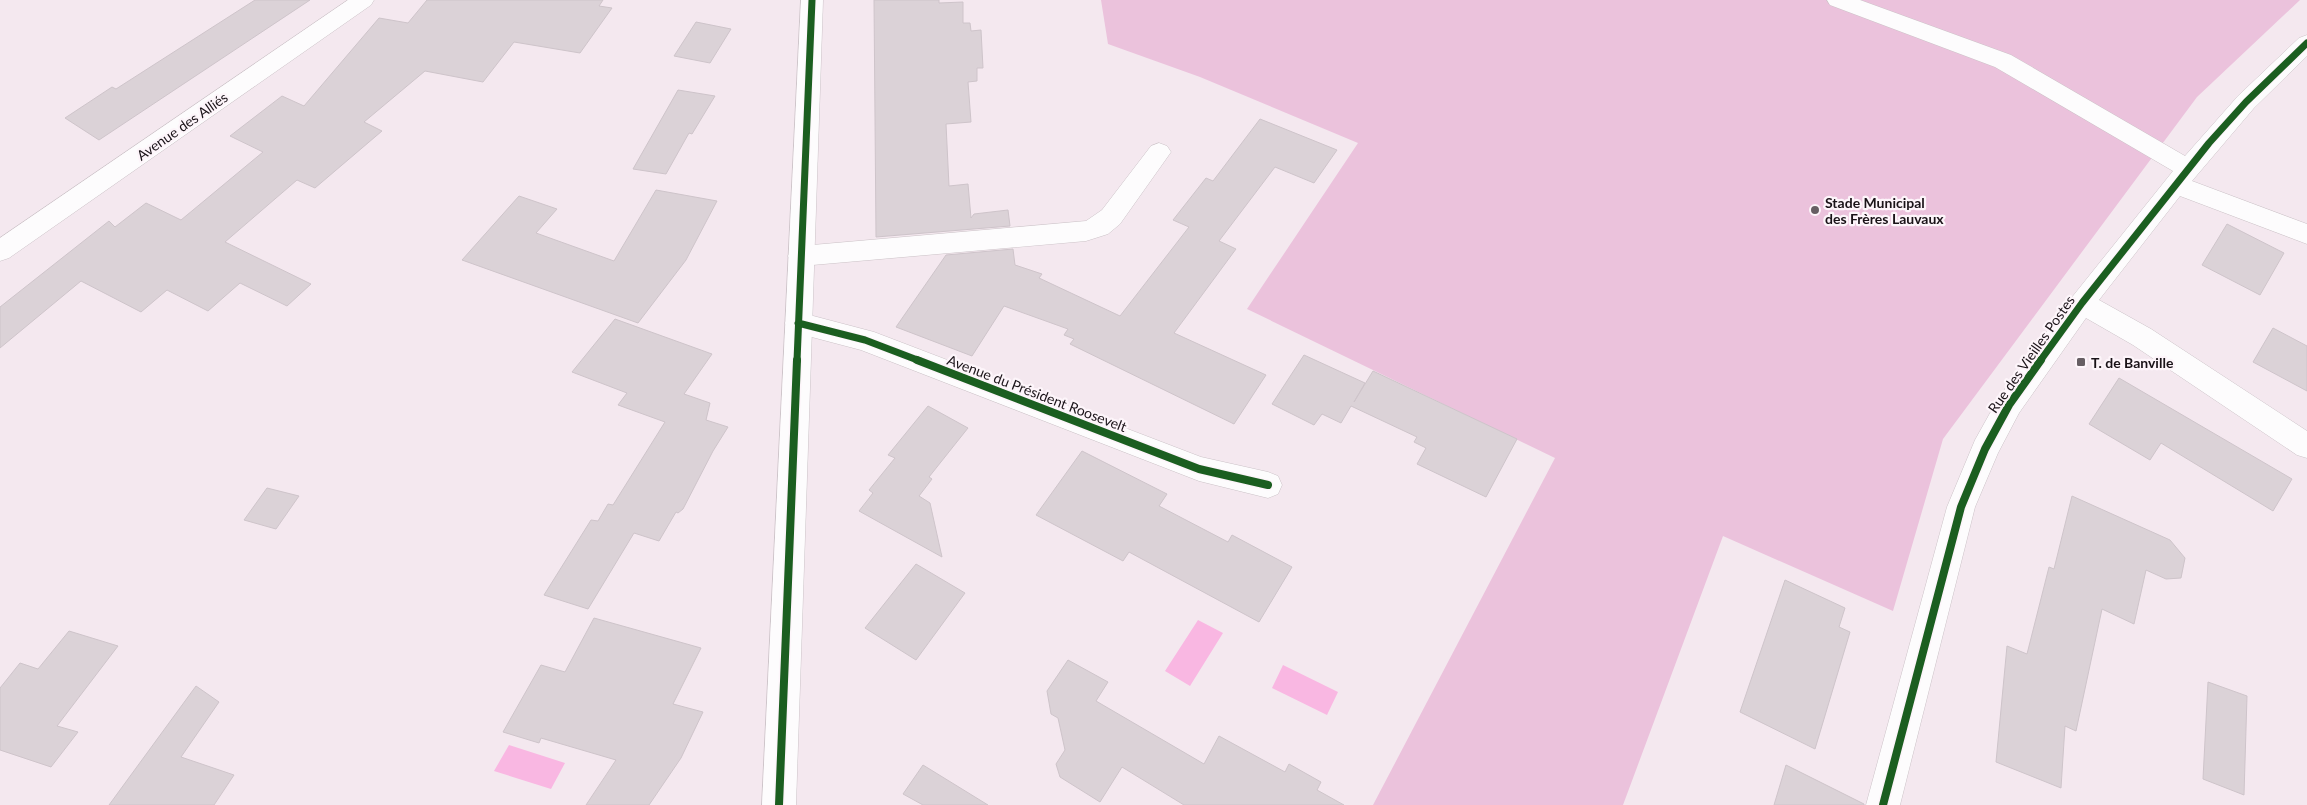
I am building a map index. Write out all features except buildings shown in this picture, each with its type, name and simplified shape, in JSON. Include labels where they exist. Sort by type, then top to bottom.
[{"type":"street","name":"Avenue des Alliés","points":[[0,251],[363,0]]},
{"type":"street","points":[[779,805],[812,0]]},
{"type":"street","points":[[1838,0],[2003,61],[2182,177],[2307,234]]},
{"type":"street","name":"Rue des Vieilles Postes","points":[[1883,805],[1920,656],[1961,507],[1985,449],[2009,405],[2082,303],[2182,177],[2246,102],[2307,43]]},
{"type":"street","points":[[801,256],[1086,231],[1099,227],[1111,217],[1159,152]]},
{"type":"street","points":[[2082,303],[2142,336],[2307,446]]},
{"type":"street","name":"Avenue du Président Roosevelt","points":[[798,322],[865,340],[1199,469],[1268,485]]},
{"type":"shaded area","points":[[1101,0],[2300,0],[2197,97],[1943,439],[1893,611],[1723,536],[1623,805],[1373,805],[1555,458],[1247,309],[1358,143],[1200,77],[1108,44]]},
{"type":"shaded area","points":[[1198,620],[1223,633],[1190,686],[1165,671]]},
{"type":"shaded area","points":[[1283,665],[1338,692],[1327,715],[1272,688]]},
{"type":"shaded area","points":[[509,745],[565,763],[551,789],[494,771]]},
{"type":"cycle path","points":[[779,805],[812,0]]},
{"type":"cycle path","points":[[1883,805],[1961,507],[1985,449],[2009,405],[2082,303],[2209,143],[2246,102],[2307,43]]},
{"type":"cycle path","points":[[798,323],[865,340],[1199,469],[1268,485]]},
{"type":"place","name":"Stade Municipal des Frères Lauvaux","points":[[1815,210]]},
{"type":"place","name":"T. de Banville","points":[[2081,362]]}]
